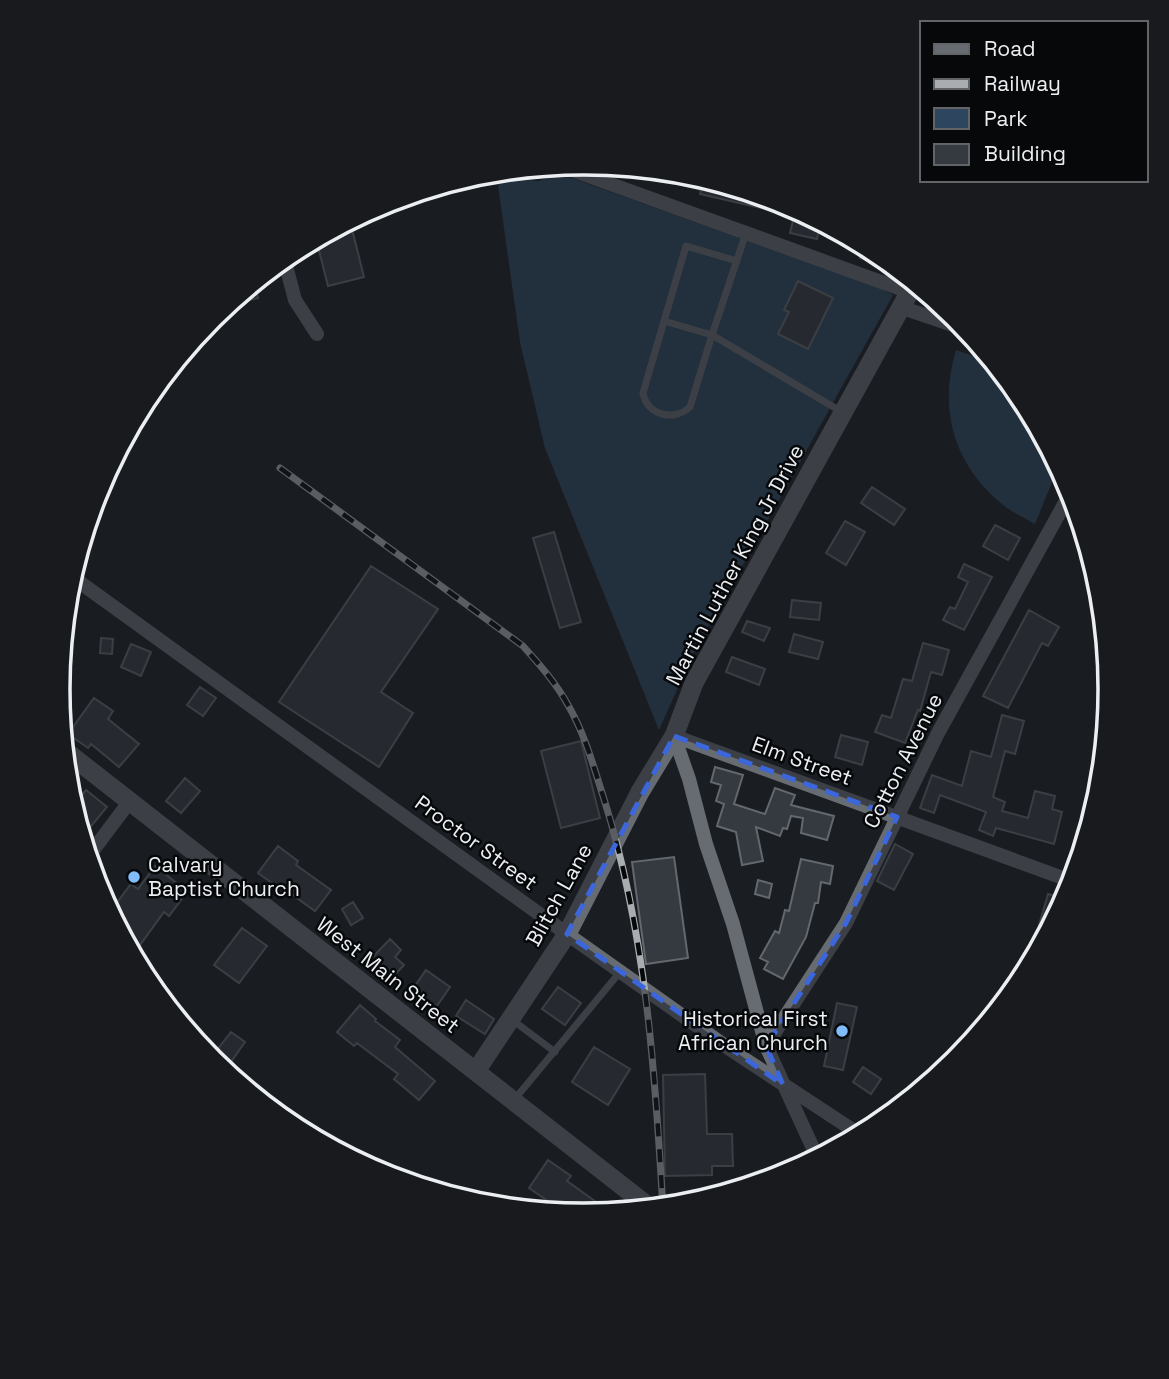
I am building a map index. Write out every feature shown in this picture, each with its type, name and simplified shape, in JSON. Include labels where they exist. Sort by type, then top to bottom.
[{"type":"street","points":[[586,175],[908,294],[926,305]]},
{"type":"street","points":[[287,270],[295,300],[317,334]]},
{"type":"street","name":"Martin Luther King Jr Drive","points":[[674,736],[694,683],[908,294]]},
{"type":"street","name":"Cotton Avenue","points":[[766,1046],[846,923],[939,733],[1064,504]]},
{"type":"street","name":"Proctor Street","points":[[81,583],[620,972],[851,1129]]},
{"type":"street","points":[[674,736],[733,924],[766,1046],[814,1150]]},
{"type":"street","name":"Elm Street","points":[[674,736],[1063,878]]},
{"type":"street","name":"Blitch Lane","points":[[476,1071],[567,934],[640,792],[674,736]]},
{"type":"street","name":"West Main Street","points":[[74,758],[641,1201]]},
{"type":"street","points":[[95,848],[130,802]]},
{"type":"lane","points":[[737,261],[686,246],[643,393],[645,404],[652,410],[673,416],[682,414],[690,407],[712,335],[737,261],[746,233]]},
{"type":"lane","points":[[664,321],[712,335],[843,412]]},
{"type":"lane","points":[[514,1101],[620,972]]},
{"type":"lane","points":[[511,1018],[555,1052]]},
{"type":"highlighted area","points":[[674,736],[897,817],[846,923],[766,1046],[783,1085],[567,934]]},
{"type":"green space","points":[[554,176],[566,176],[893,295],[692,656],[659,730],[545,448],[520,342],[498,183],[517,179],[538,181]]},
{"type":"green space","points":[[956,350],[977,357],[993,376],[1030,432],[1053,479],[1035,524],[1007,508],[986,489],[962,454],[950,415],[951,372]]},
{"type":"building","points":[[678,184],[750,202],[773,211],[700,194],[701,190]]},
{"type":"building","points":[[793,220],[819,232],[817,239],[790,233]]},
{"type":"building","points":[[352,230],[364,277],[328,286],[319,249]]},
{"type":"building","points":[[798,281],[833,298],[808,349],[778,334],[789,312],[784,310]]},
{"type":"building","points":[[872,487],[905,509],[894,525],[861,503]]},
{"type":"building","points":[[845,521],[865,532],[846,565],[826,553]]},
{"type":"building","points":[[995,525],[1020,538],[1008,560],[983,546]]},
{"type":"building","points":[[554,532],[581,622],[560,628],[533,538]]},
{"type":"building","points":[[964,564],[992,577],[964,630],[943,620],[950,607],[955,609],[968,582],[958,577]]},
{"type":"building","points":[[371,566],[438,609],[381,692],[413,713],[379,767],[279,702]]},
{"type":"building","points":[[792,600],[821,603],[819,620],[790,617]]},
{"type":"building","points":[[1029,610],[1059,627],[1048,646],[1042,643],[1008,708],[983,696]]},
{"type":"building","points":[[747,621],[770,628],[764,641],[742,632]]},
{"type":"building","points":[[794,634],[823,642],[818,659],[789,652]]},
{"type":"building","points":[[101,638],[113,639],[112,654],[100,653]]},
{"type":"building","points":[[923,643],[949,650],[942,675],[931,672],[920,711],[918,710],[905,743],[875,732],[882,715],[891,718],[903,679],[912,681]]},
{"type":"building","points":[[131,644],[151,652],[141,676],[121,667]]},
{"type":"building","points":[[732,657],[765,669],[759,685],[726,672]]},
{"type":"building","points":[[200,687],[216,698],[203,716],[187,705]]},
{"type":"building","points":[[94,698],[113,711],[108,719],[139,744],[119,767],[91,744],[88,748],[72,737],[72,729]]},
{"type":"building","points":[[1002,715],[1024,721],[1015,754],[1005,751],[993,797],[1005,802],[1002,811],[1028,818],[1035,791],[1055,796],[1052,809],[1062,812],[1054,844],[996,828],[993,836],[979,830],[986,812],[940,795],[934,813],[920,808],[932,775],[962,786],[971,751],[991,757]]},
{"type":"building","points":[[841,735],[868,742],[862,765],[835,757]]},
{"type":"building","points":[[581,741],[600,818],[561,828],[541,751]]},
{"type":"building","points":[[715,767],[743,775],[734,804],[765,814],[775,788],[795,795],[791,805],[834,816],[827,840],[801,833],[803,818],[791,816],[787,829],[783,828],[780,836],[756,827],[763,861],[742,865],[736,832],[717,826],[724,804],[716,801],[721,785],[711,782]]},
{"type":"building","points":[[185,778],[200,791],[181,813],[166,801]]},
{"type":"building","points":[[86,790],[107,807],[89,828],[88,823],[81,796]]},
{"type":"building","points":[[895,844],[913,854],[894,890],[877,881]]},
{"type":"building","points":[[278,846],[298,861],[296,865],[331,890],[315,911],[258,873]]},
{"type":"building","points":[[674,857],[688,958],[646,964],[632,862]]},
{"type":"building","points":[[801,859],[833,866],[830,884],[821,882],[818,903],[815,903],[806,937],[783,979],[764,969],[768,962],[760,958],[775,931],[779,933],[785,910],[789,911]]},
{"type":"building","points":[[155,866],[179,885],[176,889],[184,896],[169,916],[164,912],[139,947],[117,903],[131,884],[138,889]]},
{"type":"building","points":[[758,880],[772,884],[769,898],[755,894]]},
{"type":"building","points":[[1048,894],[1055,896],[1041,926],[1039,925]]},
{"type":"building","points":[[353,902],[363,918],[351,925],[342,909]]},
{"type":"building","points":[[242,928],[267,946],[239,983],[214,965]]},
{"type":"building","points":[[390,939],[401,950],[395,957],[404,965],[387,983],[367,963]]},
{"type":"building","points":[[426,970],[450,987],[434,1010],[410,993]]},
{"type":"building","points":[[558,987],[581,1003],[565,1025],[542,1009]]},
{"type":"building","points":[[466,1000],[494,1019],[485,1034],[456,1016]]},
{"type":"building","points":[[837,1003],[857,1007],[843,1070],[824,1066]]},
{"type":"building","points":[[360,1005],[375,1021],[400,1040],[395,1047],[435,1081],[419,1100],[394,1079],[398,1074],[357,1043],[354,1046],[337,1032]]},
{"type":"building","points":[[231,1032],[245,1042],[231,1062],[217,1049]]},
{"type":"building","points":[[594,1047],[630,1069],[608,1105],[572,1082]]},
{"type":"building","points":[[863,1067],[881,1079],[871,1094],[853,1082]]},
{"type":"building","points":[[705,1074],[707,1134],[732,1134],[733,1166],[712,1166],[712,1175],[665,1176],[663,1075]]},
{"type":"building","points":[[548,1160],[571,1176],[567,1181],[598,1204],[551,1203],[529,1188]]},
{"type":"railway","points":[[280,468],[523,646],[553,682],[574,716],[604,799],[630,900],[652,1054],[662,1198]]},
{"type":"place","name":"Calvary Baptist Church","points":[[134,877]]},
{"type":"place","name":"Historical First African Church","points":[[842,1031]]}]
